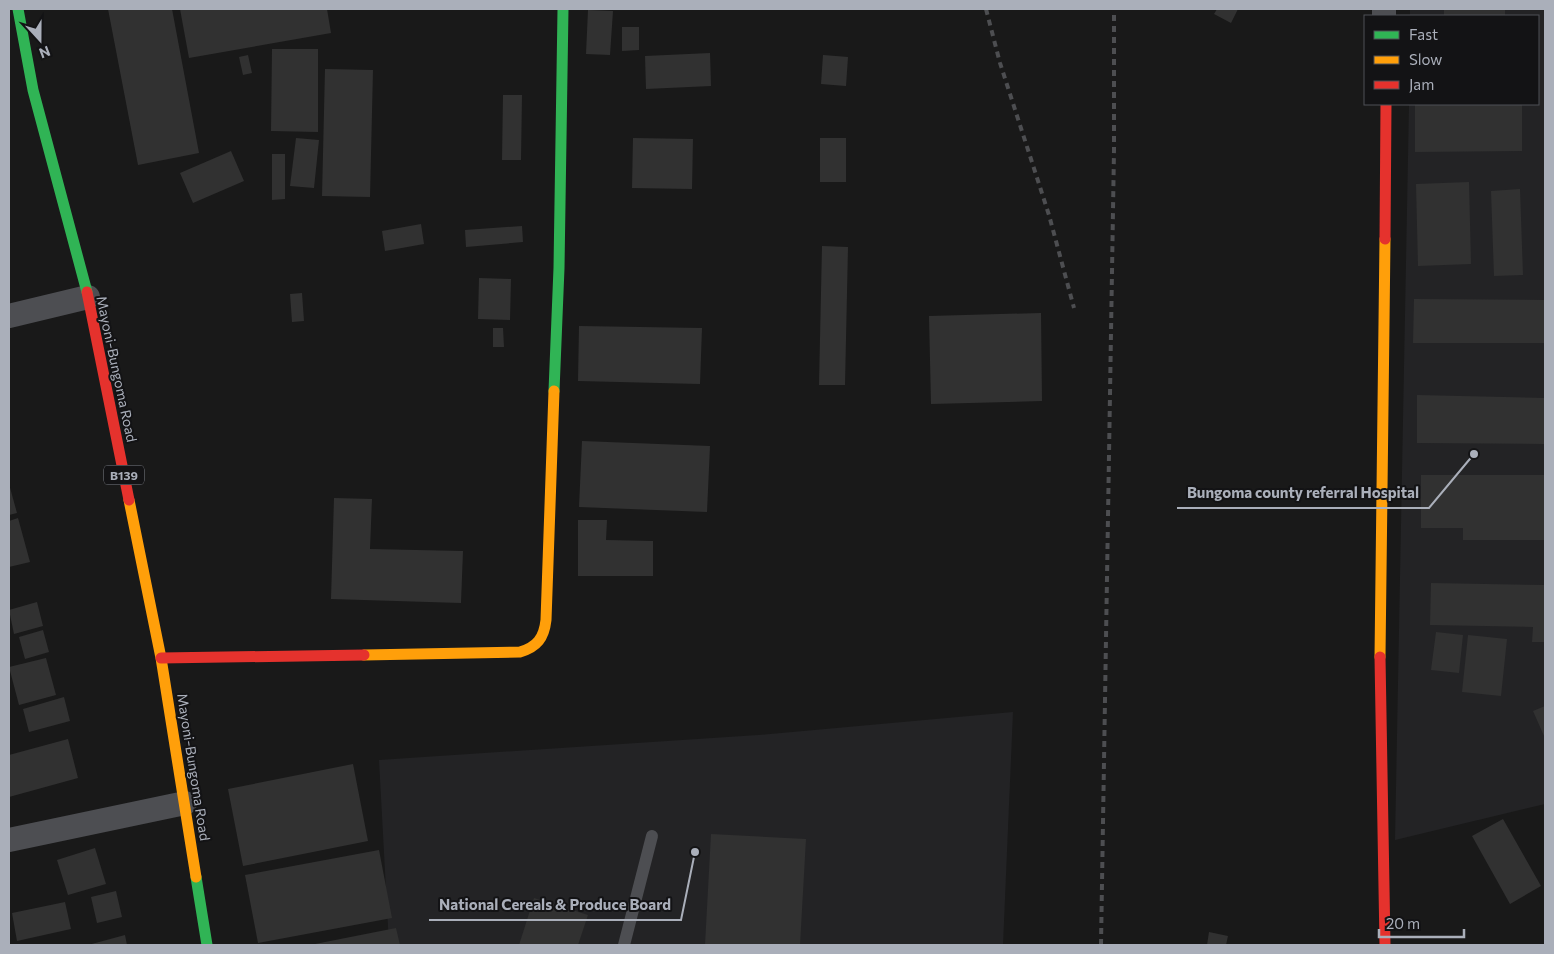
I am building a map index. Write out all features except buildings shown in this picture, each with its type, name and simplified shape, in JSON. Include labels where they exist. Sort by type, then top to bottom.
[{"type":"street","name":"Mayoni-Bungoma Road","points":[[18,9],[33,90],[88,297],[161,658],[207,945]]},
{"type":"street","points":[[161,658],[520,652],[532,648],[539,642],[544,632],[546,620],[559,268],[563,9]]},
{"type":"street","points":[[1385,945],[1380,691],[1386,105]]},
{"type":"street","points":[[9,316],[88,297]]},
{"type":"street","points":[[9,840],[185,803]]},
{"type":"lane","points":[[624,945],[652,836]]},
{"type":"shaded area","points":[[1410,9],[1545,9],[1545,804],[1395,840],[1409,105],[1539,105],[1539,15],[1410,15]]},
{"type":"shaded area","points":[[1013,712],[1003,945],[389,945],[379,760],[758,735]]},
{"type":"railway","points":[[986,9],[1000,63],[1049,215],[1074,308]]},
{"type":"railway","points":[[1101,945],[1114,150],[1114,9]]},
{"type":"traffic: fast","points":[[18,9],[33,90],[87,292]]},
{"type":"traffic: fast","points":[[554,391],[559,268],[563,9]]},
{"type":"traffic: fast","points":[[196,877],[207,945]]},
{"type":"traffic: slow","points":[[1380,657],[1385,239]]},
{"type":"traffic: slow","points":[[364,655],[520,652],[539,641],[546,620],[554,391]]},
{"type":"traffic: slow","points":[[129,500],[161,658],[196,877]]},
{"type":"traffic: jam","points":[[1385,239],[1386,105]]},
{"type":"traffic: jam","points":[[87,292],[129,500]]},
{"type":"traffic: jam","points":[[161,658],[364,655]]},
{"type":"traffic: jam","points":[[1380,657],[1385,945]]},
{"type":"place","name":"Bungoma county referral Hospital","points":[[1474,454]]},
{"type":"place","name":"National Cereals & Produce Board","points":[[695,852]]}]
